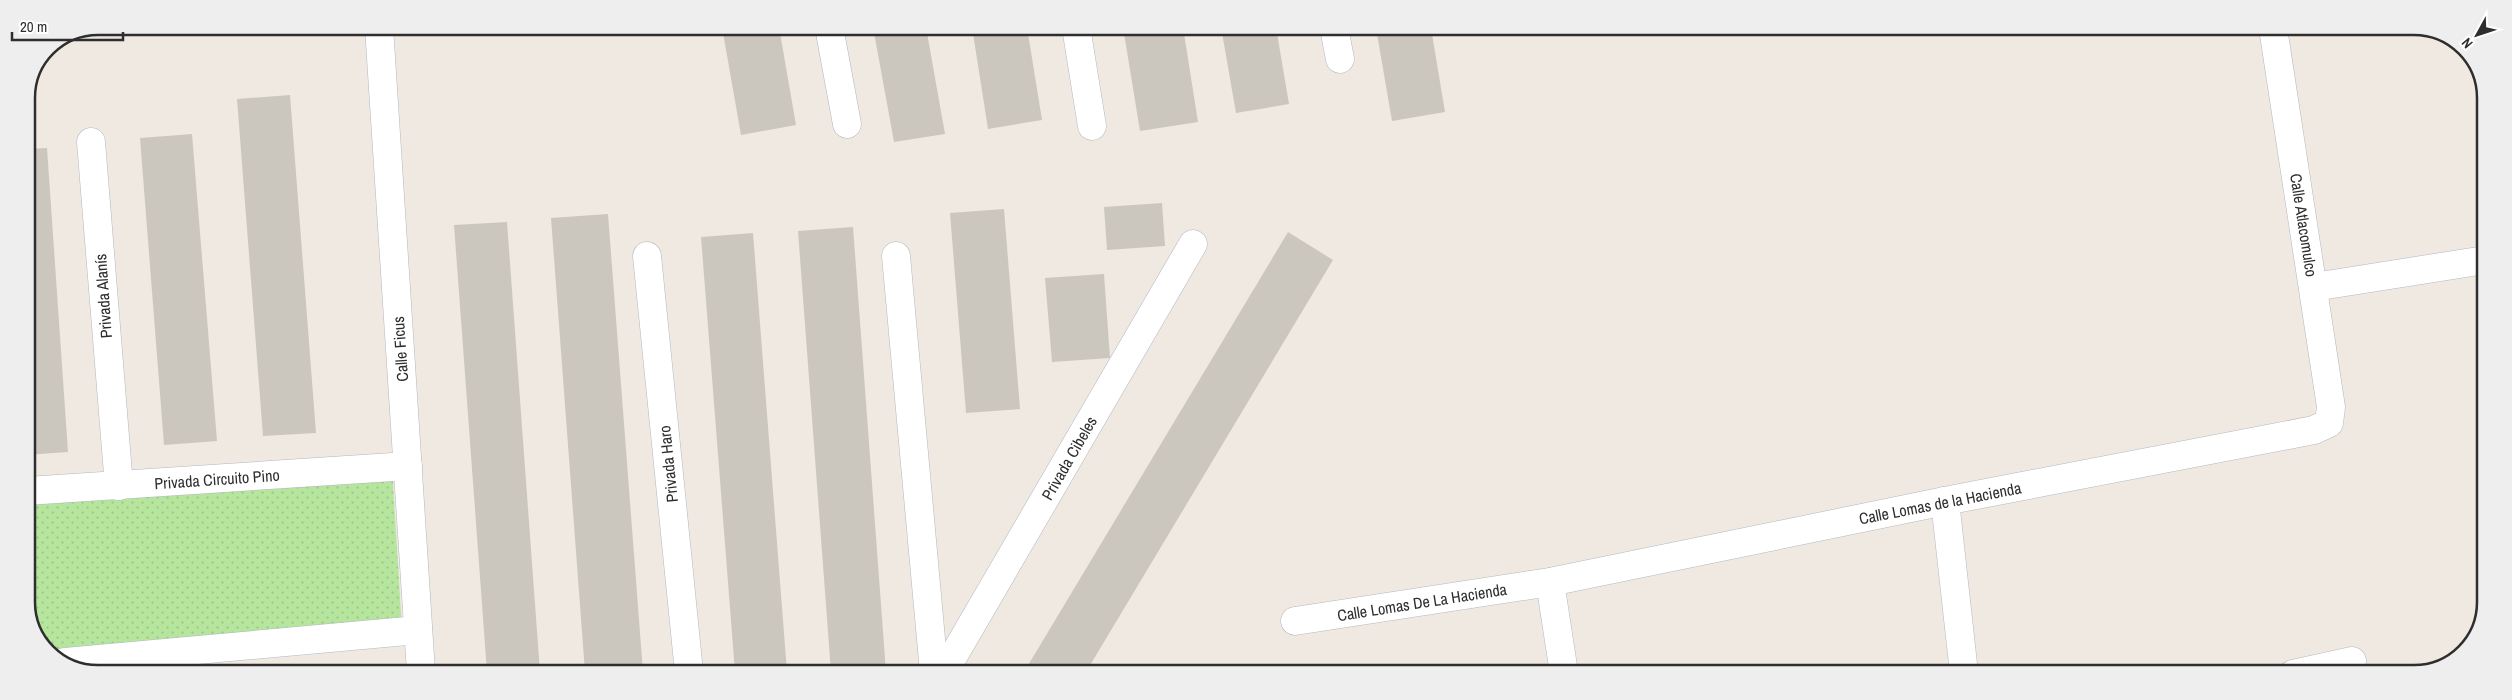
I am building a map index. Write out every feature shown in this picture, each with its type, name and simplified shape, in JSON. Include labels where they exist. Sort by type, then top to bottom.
[{"type":"street","name":"Calle Ficus","points":[[380,35],[420,665]]},
{"type":"street","points":[[830,35],[847,124]]},
{"type":"street","points":[[1077,35],[1092,126]]},
{"type":"street","points":[[1335,35],[1340,59]]},
{"type":"street","name":"Calle Atlacomulco","points":[[2274,35],[2331,407],[2329,423]]},
{"type":"street","name":"Privada Alanís","points":[[91,142],[119,486]]},
{"type":"street","name":"Privada Cibeles","points":[[948,665],[1193,244]]},
{"type":"street","name":"Privada Haro","points":[[647,256],[688,665]]},
{"type":"street","points":[[896,256],[933,665]]},
{"type":"street","points":[[2314,287],[2477,261]]},
{"type":"street","name":"Calle Lomas de la Hacienda","points":[[1550,582],[1944,501],[2314,430],[2329,423]]},
{"type":"street","name":"Privada Circuito Pino","points":[[35,491],[408,466]]},
{"type":"street","points":[[1944,501],[1963,665]]},
{"type":"street","points":[[1550,582],[1563,665]]},
{"type":"street","name":"Calle Lomas De La Hacienda","points":[[1295,621],[1550,582]]},
{"type":"street","points":[[81,663],[124,664],[418,630]]},
{"type":"street","points":[[2334,665],[2352,661]]},
{"type":"green space","points":[[392,468],[402,630],[74,660],[66,657],[51,644],[37,618],[35,606],[35,491]]},
{"type":"building","points":[[723,35],[780,35],[796,125],[741,135]]},
{"type":"building","points":[[874,35],[927,35],[945,134],[894,142]]},
{"type":"building","points":[[973,35],[1028,35],[1042,120],[988,129]]},
{"type":"building","points":[[1124,35],[1184,35],[1198,122],[1140,131]]},
{"type":"building","points":[[1222,35],[1277,35],[1289,104],[1236,113]]},
{"type":"building","points":[[1377,35],[1432,35],[1445,112],[1392,121]]},
{"type":"building","points":[[290,95],[316,433],[263,436],[237,99]]},
{"type":"building","points":[[192,134],[217,441],[164,445],[140,138]]},
{"type":"building","points":[[47,148],[68,452],[35,454],[35,149]]},
{"type":"building","points":[[1162,203],[1165,246],[1107,250],[1104,207]]},
{"type":"building","points":[[1004,209],[1020,409],[966,413],[950,213]]},
{"type":"building","points":[[608,214],[642,665],[584,665],[551,218]]},
{"type":"building","points":[[507,222],[539,665],[486,665],[454,225]]},
{"type":"building","points":[[853,227],[885,665],[830,665],[798,231]]},
{"type":"building","points":[[1288,232],[1333,260],[1090,665],[1028,665]]},
{"type":"building","points":[[753,233],[786,665],[734,665],[701,237]]},
{"type":"building","points":[[1104,274],[1110,358],[1052,362],[1045,278]]}]
